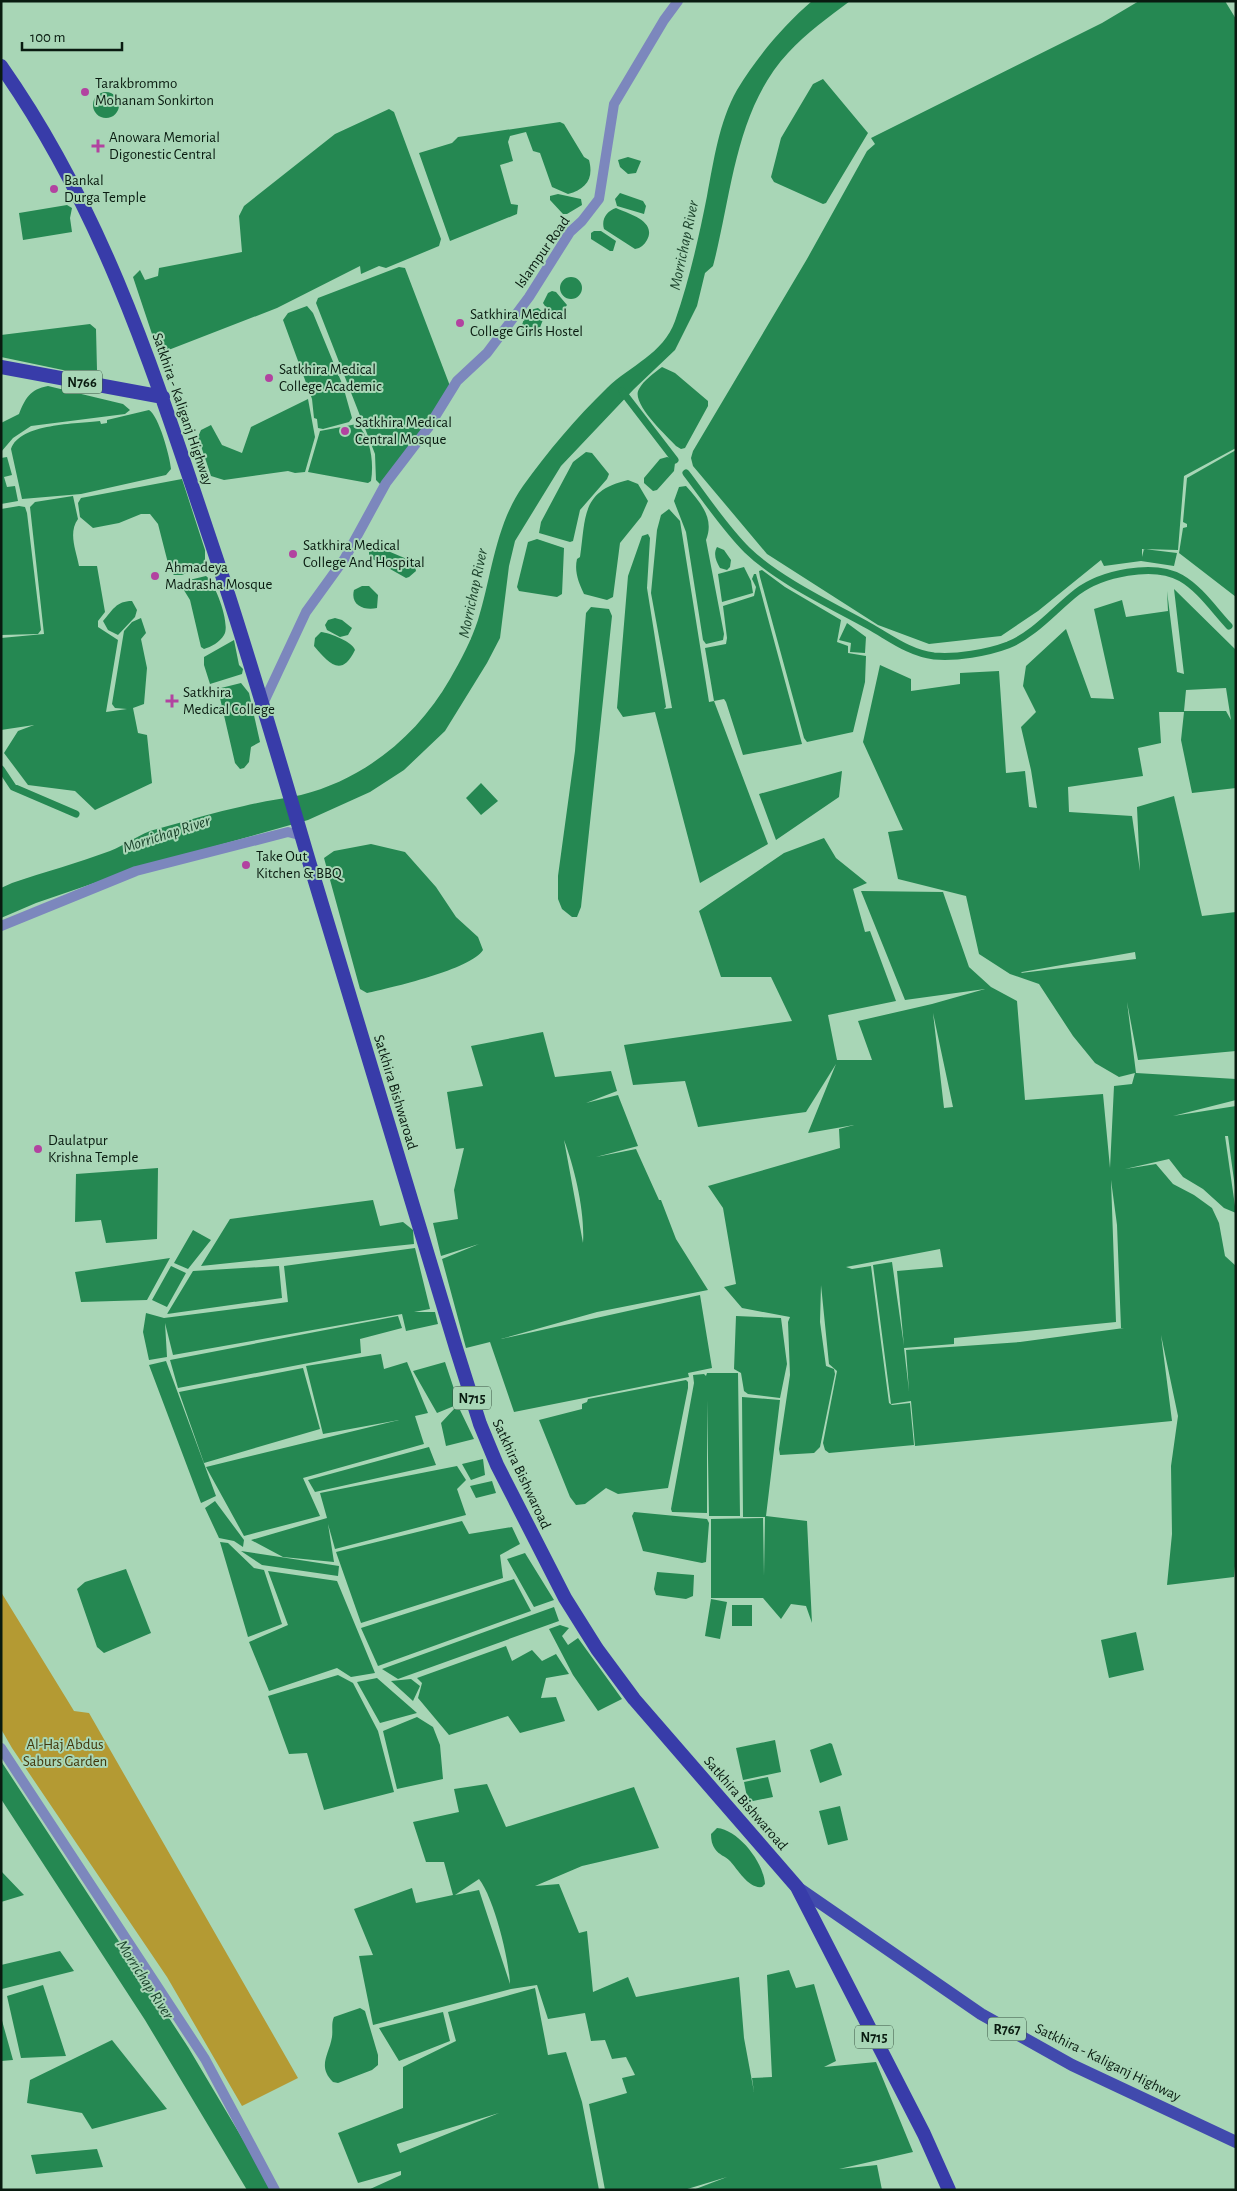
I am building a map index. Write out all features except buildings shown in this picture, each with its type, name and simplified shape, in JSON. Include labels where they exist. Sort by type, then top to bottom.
[{"type":"highway","name":"Satkhira - Kaliganj Highway","points":[[1,66],[34,116],[82,201],[113,266],[163,397],[263,704],[302,834]]},
{"type":"highway","name":"N766","points":[[1,367],[163,397]]},
{"type":"highway","name":"Satkhira Bishwaroad","points":[[302,834],[449,1327],[480,1424],[497,1465],[565,1598],[597,1650],[634,1699],[796,1886]]},
{"type":"highway","name":"N715","points":[[796,1886],[924,2134],[949,2190]]},
{"type":"main road","name":"Satkhira - Kaliganj Highway","points":[[796,1886],[981,2014],[1072,2065],[1236,2142]]},
{"type":"street","name":"Islampur Road","points":[[263,704],[306,612],[345,558],[386,482],[426,429],[458,381],[487,353],[528,297],[570,232],[582,221],[599,199],[614,104],[664,20],[678,1]]},
{"type":"street","points":[[1,926],[136,871],[288,832],[302,834]]},
{"type":"street","points":[[1,1748],[205,2059],[275,2190]]},
{"type":"green space","name":"Al-Haj Abdus Saburs Garden","points":[[1,1592],[74,1711],[89,1713],[298,2078],[242,2106],[167,1977],[12,1748],[1,1729]]},
{"type":"water","name":"Morrichap River","points":[[812,1],[850,1],[795,46],[770,76],[746,126],[731,182],[713,266],[705,273],[697,306],[675,350],[634,389],[561,466],[515,541],[509,566],[500,638],[487,663],[445,731],[404,770],[370,792],[308,820],[141,867],[36,903],[1,918],[1,888],[110,851],[151,831],[222,811],[301,795],[324,788],[347,778],[388,752],[422,718],[437,699],[462,658],[478,620],[495,551],[506,517],[523,486],[584,411],[616,380],[655,351],[670,332],[689,275],[718,142],[731,102],[762,54],[781,31]]},
{"type":"water","points":[[1139,1],[1225,1],[1236,19],[1236,448],[1184,476],[1178,550],[1145,549],[1177,553],[1174,566],[1141,561],[1104,566],[1101,560],[1038,611],[1001,636],[929,644],[878,625],[767,554],[693,466],[691,458],[693,451],[807,259],[867,151],[875,144],[871,138],[1102,23]]},
{"type":"water","points":[[823,79],[868,133],[826,203],[823,204],[774,182],[771,177],[781,138],[813,84]]},
{"type":"water","points":[[106,92],[115,96],[119,105],[115,114],[106,118],[97,114],[93,105],[97,96]]},
{"type":"water","points":[[389,109],[394,112],[441,239],[439,246],[386,268],[379,266],[361,274],[360,266],[277,308],[171,349],[161,352],[157,349],[133,277],[140,270],[145,280],[158,276],[159,268],[242,252],[239,216],[244,206],[335,134]]},
{"type":"water","points":[[560,122],[564,124],[584,157],[589,160],[590,173],[584,186],[568,194],[552,187],[540,153],[533,151],[526,132],[510,136],[508,142],[513,161],[500,165],[511,204],[518,205],[517,214],[450,241],[419,153],[452,143],[458,137]]},
{"type":"water","points":[[628,157],[641,161],[636,173],[628,174],[620,167],[618,160]]},
{"type":"water","points":[[620,193],[643,201],[646,206],[644,214],[617,206],[615,199]]},
{"type":"water","points":[[558,194],[581,199],[582,205],[567,214],[563,214],[550,200],[550,196]]},
{"type":"water","points":[[67,205],[72,208],[70,218],[72,232],[23,240],[19,213]]},
{"type":"water","points":[[616,208],[645,223],[649,233],[647,240],[641,247],[635,249],[604,229],[603,222],[606,216]]},
{"type":"water","points":[[601,231],[616,241],[613,251],[591,239],[591,233]]},
{"type":"water","points":[[399,267],[405,268],[450,386],[388,481],[381,485],[376,480],[375,454],[316,303],[318,298]]},
{"type":"water","points":[[571,277],[581,284],[582,288],[575,298],[571,299],[561,292],[560,288],[567,278]]},
{"type":"water","points":[[556,292],[567,305],[559,316],[543,303],[548,293]]},
{"type":"water","points":[[307,306],[313,313],[343,386],[352,418],[349,422],[323,429],[318,428],[317,419],[314,418],[312,399],[283,320],[288,313]]},
{"type":"water","points":[[538,308],[543,312],[544,317],[539,330],[527,336],[521,329],[525,318],[528,313]]},
{"type":"water","points":[[90,324],[96,329],[97,370],[92,373],[82,374],[1,357],[1,335]]},
{"type":"water","points":[[662,367],[675,373],[708,401],[708,406],[685,448],[681,449],[676,446],[651,419],[644,411],[638,395],[639,389],[646,380]]},
{"type":"water","points":[[48,386],[123,404],[130,410],[125,414],[31,426],[13,438],[1,452],[1,423],[19,414],[26,399],[32,392]]},
{"type":"water","points":[[308,399],[315,437],[305,472],[295,473],[288,471],[224,480],[211,476],[198,437],[201,430],[211,425],[222,445],[242,453],[251,427]]},
{"type":"water","points":[[149,410],[157,420],[169,456],[171,469],[166,475],[81,494],[22,499],[11,449],[16,440],[25,434],[50,426],[100,421],[101,424],[107,423],[107,420]]},
{"type":"water","points":[[357,424],[366,436],[370,451],[371,481],[368,483],[308,472],[320,431]]},
{"type":"water","points":[[1236,450],[1236,597],[1179,553],[1183,528],[1187,527],[1187,524],[1183,522],[1187,478]]},
{"type":"water","points":[[586,452],[592,453],[609,474],[607,479],[580,510],[573,541],[570,542],[539,533],[541,522],[573,462]]},
{"type":"water","points":[[7,457],[12,475],[4,477],[7,487],[15,486],[18,501],[1,504],[1,458]]},
{"type":"water","points":[[671,458],[675,463],[674,471],[657,490],[653,491],[644,483],[644,478],[660,459]]},
{"type":"water","points":[[182,479],[205,550],[205,564],[182,575],[174,575],[170,571],[158,524],[150,514],[141,514],[119,523],[93,528],[80,517],[78,503],[81,498]]},
{"type":"water","points":[[628,480],[638,484],[648,501],[641,517],[620,543],[613,597],[607,600],[584,594],[577,577],[576,564],[577,559],[580,557],[583,529],[589,507],[594,498],[602,491]]},
{"type":"water","points":[[686,486],[701,504],[707,517],[709,525],[706,540],[724,634],[723,640],[706,644],[703,640],[686,532],[674,501],[679,487]]},
{"type":"water","points":[[73,496],[78,519],[73,536],[79,566],[97,566],[105,612],[98,621],[98,627],[118,640],[106,712],[127,709],[115,708],[112,704],[124,631],[132,622],[141,618],[146,633],[141,639],[147,668],[144,704],[133,708],[138,733],[147,735],[152,783],[95,810],[75,791],[28,785],[4,753],[18,731],[34,725],[1,730],[1,638],[44,634],[30,507],[35,502]]},
{"type":"water","points":[[25,507],[27,513],[41,630],[38,634],[1,635],[1,509]]},
{"type":"water","points":[[669,509],[680,521],[709,702],[714,701],[768,844],[700,883],[655,712],[623,717],[617,708],[628,576],[642,536],[648,534],[650,538],[647,588],[666,707],[664,709],[672,708],[651,593],[657,530],[661,515]]},
{"type":"water","points":[[537,539],[564,548],[562,594],[557,597],[519,591],[517,587],[528,542]]},
{"type":"water","points":[[376,546],[414,562],[416,571],[406,578],[369,557],[369,551]]},
{"type":"water","points":[[717,547],[724,550],[731,560],[730,567],[727,570],[720,568],[717,563],[715,555]]},
{"type":"water","points":[[744,567],[751,581],[753,593],[722,602],[718,574]]},
{"type":"water","points":[[762,570],[785,587],[841,620],[837,642],[848,646],[848,653],[866,656],[865,682],[853,732],[807,742],[804,738],[760,577],[759,571]]},
{"type":"water","points":[[754,574],[756,574],[802,744],[743,755],[726,702],[724,699],[714,701],[705,648],[726,644],[723,606],[754,596],[756,587],[752,579]]},
{"type":"water","points":[[206,576],[214,586],[221,604],[226,630],[220,640],[204,649],[201,647],[190,600],[182,587],[185,581]]},
{"type":"water","points":[[362,586],[369,586],[378,595],[377,608],[367,609],[356,603],[353,595],[354,590]]},
{"type":"water","points":[[1174,589],[1236,650],[1236,788],[1192,793],[1181,740],[1184,712],[1159,712],[1161,743],[1138,748],[1143,776],[1068,787],[1069,812],[1132,816],[1140,871],[1137,807],[1174,796],[1202,916],[1236,912],[1236,1051],[1138,1060],[1127,1002],[1136,1073],[1236,1079],[1236,1100],[1173,1116],[1236,1106],[1236,1195],[1228,1136],[1225,1136],[1236,1213],[1224,1208],[1203,1189],[1183,1177],[1169,1159],[1125,1169],[1156,1164],[1173,1184],[1194,1195],[1212,1208],[1219,1223],[1225,1256],[1236,1266],[1236,1555],[1234,1577],[1167,1585],[1172,1534],[1171,1466],[1178,1416],[1161,1335],[1172,1421],[915,1446],[911,1401],[891,1404],[873,1265],[892,1262],[904,1346],[897,1271],[943,1267],[940,1249],[846,1267],[852,1269],[871,1266],[889,1403],[892,1405],[910,1403],[914,1445],[829,1453],[825,1450],[823,1443],[837,1371],[829,1364],[821,1285],[820,1322],[826,1366],[834,1369],[835,1374],[820,1447],[814,1453],[780,1455],[779,1449],[790,1375],[788,1322],[790,1317],[742,1308],[724,1287],[736,1284],[723,1208],[708,1186],[840,1148],[839,1129],[854,1125],[808,1133],[836,1064],[806,1112],[698,1127],[685,1081],[633,1085],[624,1045],[792,1021],[771,977],[721,977],[699,911],[784,853],[824,838],[836,858],[867,883],[853,889],[865,932],[870,931],[896,1001],[828,1015],[837,1060],[872,1060],[858,1021],[932,1004],[985,989],[905,1000],[861,891],[943,892],[969,967],[991,987],[1017,1001],[1025,1100],[1103,1094],[1110,1168],[1114,1086],[1132,1084],[1135,1073],[1119,1077],[1095,1063],[1073,1036],[1039,984],[1010,974],[979,954],[966,896],[898,879],[888,832],[903,830],[863,742],[880,665],[911,679],[911,691],[960,684],[960,673],[999,671],[1006,773],[1025,771],[1029,807],[1037,808],[1021,727],[1036,712],[1023,686],[1026,666],[1066,629],[1091,698],[1114,699],[1094,609],[1122,600],[1126,617],[1168,611],[1167,591],[1177,672],[1184,674]],"holes":[[[1226,688],[1231,720],[1226,711],[1184,711],[1186,690]],[[1135,952],[1136,959],[1022,972]],[[933,1013],[953,1107],[944,1108]],[[1111,1180],[1117,1225],[1121,1328],[1124,1328],[1020,1342],[906,1350],[909,1391],[904,1348],[954,1344],[954,1338],[1116,1322]]]},
{"type":"water","points":[[132,601],[137,610],[135,617],[118,635],[108,630],[103,621],[112,610],[118,604]]},
{"type":"water","points":[[591,607],[609,609],[612,616],[581,907],[577,917],[572,917],[562,909],[558,899],[558,876],[575,751],[586,613]]},
{"type":"water","points":[[335,618],[342,620],[352,628],[348,635],[340,637],[327,630],[325,625],[328,620]]},
{"type":"water","points":[[847,623],[866,637],[865,653],[850,652],[851,643],[839,640]]},
{"type":"water","points":[[321,632],[341,638],[353,647],[355,650],[345,664],[340,666],[334,665],[314,646],[315,638]]},
{"type":"water","points":[[234,640],[239,665],[243,669],[242,674],[210,684],[204,665],[204,657]]},
{"type":"water","points":[[241,683],[249,693],[260,742],[251,747],[249,762],[244,768],[240,769],[235,763],[220,698],[221,688]]},
{"type":"water","points":[[842,771],[839,797],[776,840],[759,794]]},
{"type":"water","points":[[481,783],[498,801],[481,815],[466,798]]},
{"type":"water","points":[[371,844],[405,852],[436,887],[456,917],[478,937],[483,950],[476,957],[448,971],[430,977],[367,993],[360,989],[324,858],[334,851]]},
{"type":"water","points":[[543,1032],[555,1077],[611,1071],[617,1091],[586,1103],[618,1095],[638,1146],[596,1157],[636,1149],[659,1200],[661,1200],[676,1239],[708,1290],[597,1312],[501,1339],[700,1295],[712,1368],[688,1373],[689,1377],[514,1412],[490,1342],[466,1348],[442,1259],[479,1244],[441,1256],[433,1223],[458,1219],[454,1190],[464,1148],[456,1149],[447,1092],[483,1086],[471,1046]],"holes":[[[564,1140],[581,1204],[583,1243]]]},
{"type":"water","points":[[158,1168],[157,1239],[106,1243],[101,1220],[75,1222],[76,1174]]},
{"type":"water","points":[[373,1200],[380,1226],[403,1222],[413,1230],[414,1244],[201,1266],[230,1219]]},
{"type":"water","points":[[193,1230],[211,1240],[188,1269],[174,1263]]},
{"type":"water","points":[[415,1248],[430,1309],[414,1312],[435,1312],[438,1324],[406,1331],[402,1314],[173,1355],[165,1323],[167,1357],[149,1360],[143,1332],[146,1313],[164,1318],[288,1302],[284,1266]]},
{"type":"water","points":[[170,1258],[147,1300],[81,1302],[75,1272]]},
{"type":"water","points":[[171,1266],[186,1273],[167,1307],[152,1300]]},
{"type":"water","points":[[279,1266],[282,1298],[167,1314],[193,1271]]},
{"type":"water","points":[[398,1316],[402,1328],[360,1339],[361,1353],[178,1388],[170,1360]]},
{"type":"water","points":[[736,1316],[781,1318],[787,1364],[780,1398],[748,1394],[744,1391],[741,1373],[734,1369]]},
{"type":"water","points":[[381,1354],[384,1369],[407,1362],[428,1413],[415,1416],[424,1444],[303,1478],[320,1516],[244,1536],[206,1467],[399,1420],[323,1434],[306,1366]]},
{"type":"water","points":[[166,1361],[216,1496],[201,1503],[149,1365]]},
{"type":"water","points":[[445,1362],[459,1404],[437,1413],[413,1371]]},
{"type":"water","points":[[303,1368],[320,1429],[204,1463],[179,1392]]},
{"type":"water","points":[[707,1373],[738,1373],[740,1516],[709,1516],[707,1400],[707,1513],[672,1512],[671,1509],[694,1383],[693,1375],[704,1374],[706,1376]]},
{"type":"water","points":[[686,1380],[688,1388],[668,1488],[618,1494],[606,1488],[585,1504],[576,1505],[570,1497],[539,1420],[582,1409],[582,1404],[587,1402],[588,1399]]},
{"type":"water","points":[[742,1397],[780,1400],[766,1516],[807,1521],[812,1623],[806,1606],[791,1604],[781,1619],[763,1598],[711,1598],[711,1519],[763,1518],[764,1576],[765,1517],[743,1517]]},
{"type":"water","points":[[455,1408],[460,1410],[474,1439],[446,1446],[441,1423]]},
{"type":"water","points":[[429,1447],[436,1465],[315,1492],[308,1480]]},
{"type":"water","points":[[483,1459],[485,1475],[471,1480],[462,1464]]},
{"type":"water","points":[[457,1466],[466,1480],[457,1489],[466,1515],[335,1549],[328,1524],[334,1562],[283,1557],[251,1540],[327,1518],[320,1493]]},
{"type":"water","points":[[492,1481],[496,1493],[476,1498],[470,1486]]},
{"type":"water","points":[[215,1501],[244,1540],[243,1547],[234,1541],[219,1538],[205,1508]]},
{"type":"water","points":[[634,1512],[707,1519],[709,1523],[706,1562],[702,1563],[643,1551],[632,1516]]},
{"type":"water","points":[[462,1521],[469,1534],[512,1527],[520,1544],[500,1555],[503,1578],[361,1623],[336,1552]]},
{"type":"water","points":[[220,1542],[228,1543],[254,1568],[264,1570],[282,1624],[248,1637]]},
{"type":"water","points":[[241,1551],[339,1566],[338,1576],[262,1565]]},
{"type":"water","points":[[525,1553],[554,1600],[534,1607],[507,1559]]},
{"type":"water","points":[[126,1569],[151,1633],[104,1653],[97,1647],[77,1589],[85,1582]]},
{"type":"water","points":[[268,1571],[337,1581],[375,1673],[351,1677],[337,1668],[269,1691],[249,1642],[288,1625]]},
{"type":"water","points":[[657,1572],[694,1575],[693,1596],[686,1599],[656,1595],[654,1589]]},
{"type":"water","points":[[514,1579],[531,1611],[378,1666],[361,1628]]},
{"type":"water","points":[[711,1599],[727,1602],[720,1639],[705,1636]]},
{"type":"water","points":[[732,1605],[752,1605],[752,1626],[732,1626]]},
{"type":"water","points":[[554,1607],[559,1621],[398,1679],[382,1669]]},
{"type":"water","points":[[560,1625],[569,1628],[562,1636],[568,1645],[578,1638],[622,1699],[598,1711],[573,1675],[549,1629]]},
{"type":"water","points":[[1136,1632],[1144,1670],[1109,1678],[1101,1640]]},
{"type":"water","points":[[506,1646],[512,1661],[532,1650],[542,1661],[556,1654],[569,1674],[546,1678],[541,1698],[556,1697],[565,1721],[520,1733],[508,1716],[449,1735],[418,1698],[422,1683],[417,1678]]},
{"type":"water","points":[[338,1675],[353,1683],[378,1731],[394,1792],[324,1810],[307,1753],[289,1754],[268,1696]]},
{"type":"water","points":[[377,1678],[417,1713],[380,1723],[357,1682]]},
{"type":"water","points":[[411,1679],[420,1686],[413,1701],[391,1681]]},
{"type":"water","points":[[417,1717],[433,1727],[440,1745],[443,1779],[397,1789],[383,1731]]},
{"type":"water","points":[[775,1740],[781,1772],[743,1780],[736,1748]]},
{"type":"water","points":[[832,1744],[842,1775],[820,1783],[810,1750]]},
{"type":"water","points":[[1,1761],[188,2047],[273,2190],[247,2190],[145,2020],[1,1799]]},
{"type":"water","points":[[768,1777],[773,1797],[748,1802],[744,1782]]},
{"type":"water","points":[[487,1784],[506,1827],[634,1787],[659,1848],[582,1866],[535,1886],[559,1884],[579,1933],[587,1931],[593,1992],[628,1977],[636,1997],[739,1977],[744,2038],[754,2092],[752,2078],[772,2077],[767,1975],[789,1970],[796,1988],[814,1984],[836,2061],[824,2067],[876,2062],[913,2152],[839,2169],[877,2165],[882,2190],[693,2190],[727,2177],[684,2190],[605,2190],[589,2104],[627,2093],[622,2078],[635,2075],[626,2057],[612,2059],[605,2040],[591,2041],[585,2013],[548,2019],[537,1985],[511,1989],[373,2025],[359,1956],[373,1955],[354,1909],[412,1888],[416,1903],[453,1895],[444,1862],[426,1862],[413,1822],[459,1812],[454,1789]],"holes":[[[479,1879],[485,1888],[500,1929],[510,1984],[479,1890],[455,1895]]]},
{"type":"water","points":[[840,1806],[848,1840],[828,1845],[819,1811]]},
{"type":"water","points":[[717,1828],[734,1835],[749,1849],[764,1876],[765,1884],[762,1887],[757,1887],[748,1882],[730,1861],[718,1853],[713,1846],[711,1834]]},
{"type":"water","points":[[1,1871],[24,1895],[1,1902]]},
{"type":"water","points":[[60,1951],[74,1971],[2,1989],[1,1965]]},
{"type":"water","points":[[43,1985],[66,2056],[21,2058],[7,1996]]},
{"type":"water","points":[[535,1988],[548,2055],[566,2052],[582,2102],[599,2190],[368,2190],[401,2175],[401,2171],[358,2183],[338,2133],[403,2108],[403,2067],[456,2041],[448,2012]],"holes":[[[499,2113],[400,2153],[397,2144]]]},
{"type":"water","points":[[360,2008],[365,2011],[378,2055],[378,2065],[372,2070],[338,2083],[333,2082],[326,2071],[325,2060],[332,2037],[333,2019]]},
{"type":"water","points":[[443,2012],[450,2041],[399,2061],[379,2028]]},
{"type":"water","points":[[1,2017],[13,2060],[1,2061]]},
{"type":"water","points":[[112,2040],[167,2109],[92,2129],[82,2113],[27,2103],[30,2080]]},
{"type":"water","points":[[97,2149],[103,2167],[36,2174],[31,2155]]},
{"type":"waterway","points":[[622,391],[675,460]]},
{"type":"waterway","points":[[686,473],[731,532],[747,550],[774,572],[916,652],[934,656],[962,656],[1008,645],[1027,635],[1077,592],[1099,580],[1127,572],[1156,571],[1169,573],[1181,578],[1201,594],[1229,626]]},
{"type":"waterway","points":[[1,769],[13,787],[76,814]]},
{"type":"place","name":"Tarakbrommo Mohanam Sonkirton","points":[[85,92]]},
{"type":"place","name":"Anowara Memorial Digonestic Central","points":[[98,146]]},
{"type":"place","name":"Bankal Durga Temple","points":[[54,189]]},
{"type":"place","name":"Satkhira Medical College Girls Hostel","points":[[460,323]]},
{"type":"place","name":"Satkhira Medical College Academic","points":[[269,378]]},
{"type":"place","name":"Satkhira Medical Central Mosque","points":[[345,431]]},
{"type":"place","name":"Satkhira Medical College And Hospital","points":[[293,554]]},
{"type":"place","name":"Ahmadeya Madrasha Mosque","points":[[155,576]]},
{"type":"place","name":"Satkhira Medical College","points":[[172,701]]},
{"type":"place","name":"Take Out Kitchen & BBQ","points":[[246,865]]},
{"type":"place","name":"Daulatpur Krishna Temple","points":[[38,1149]]}]
